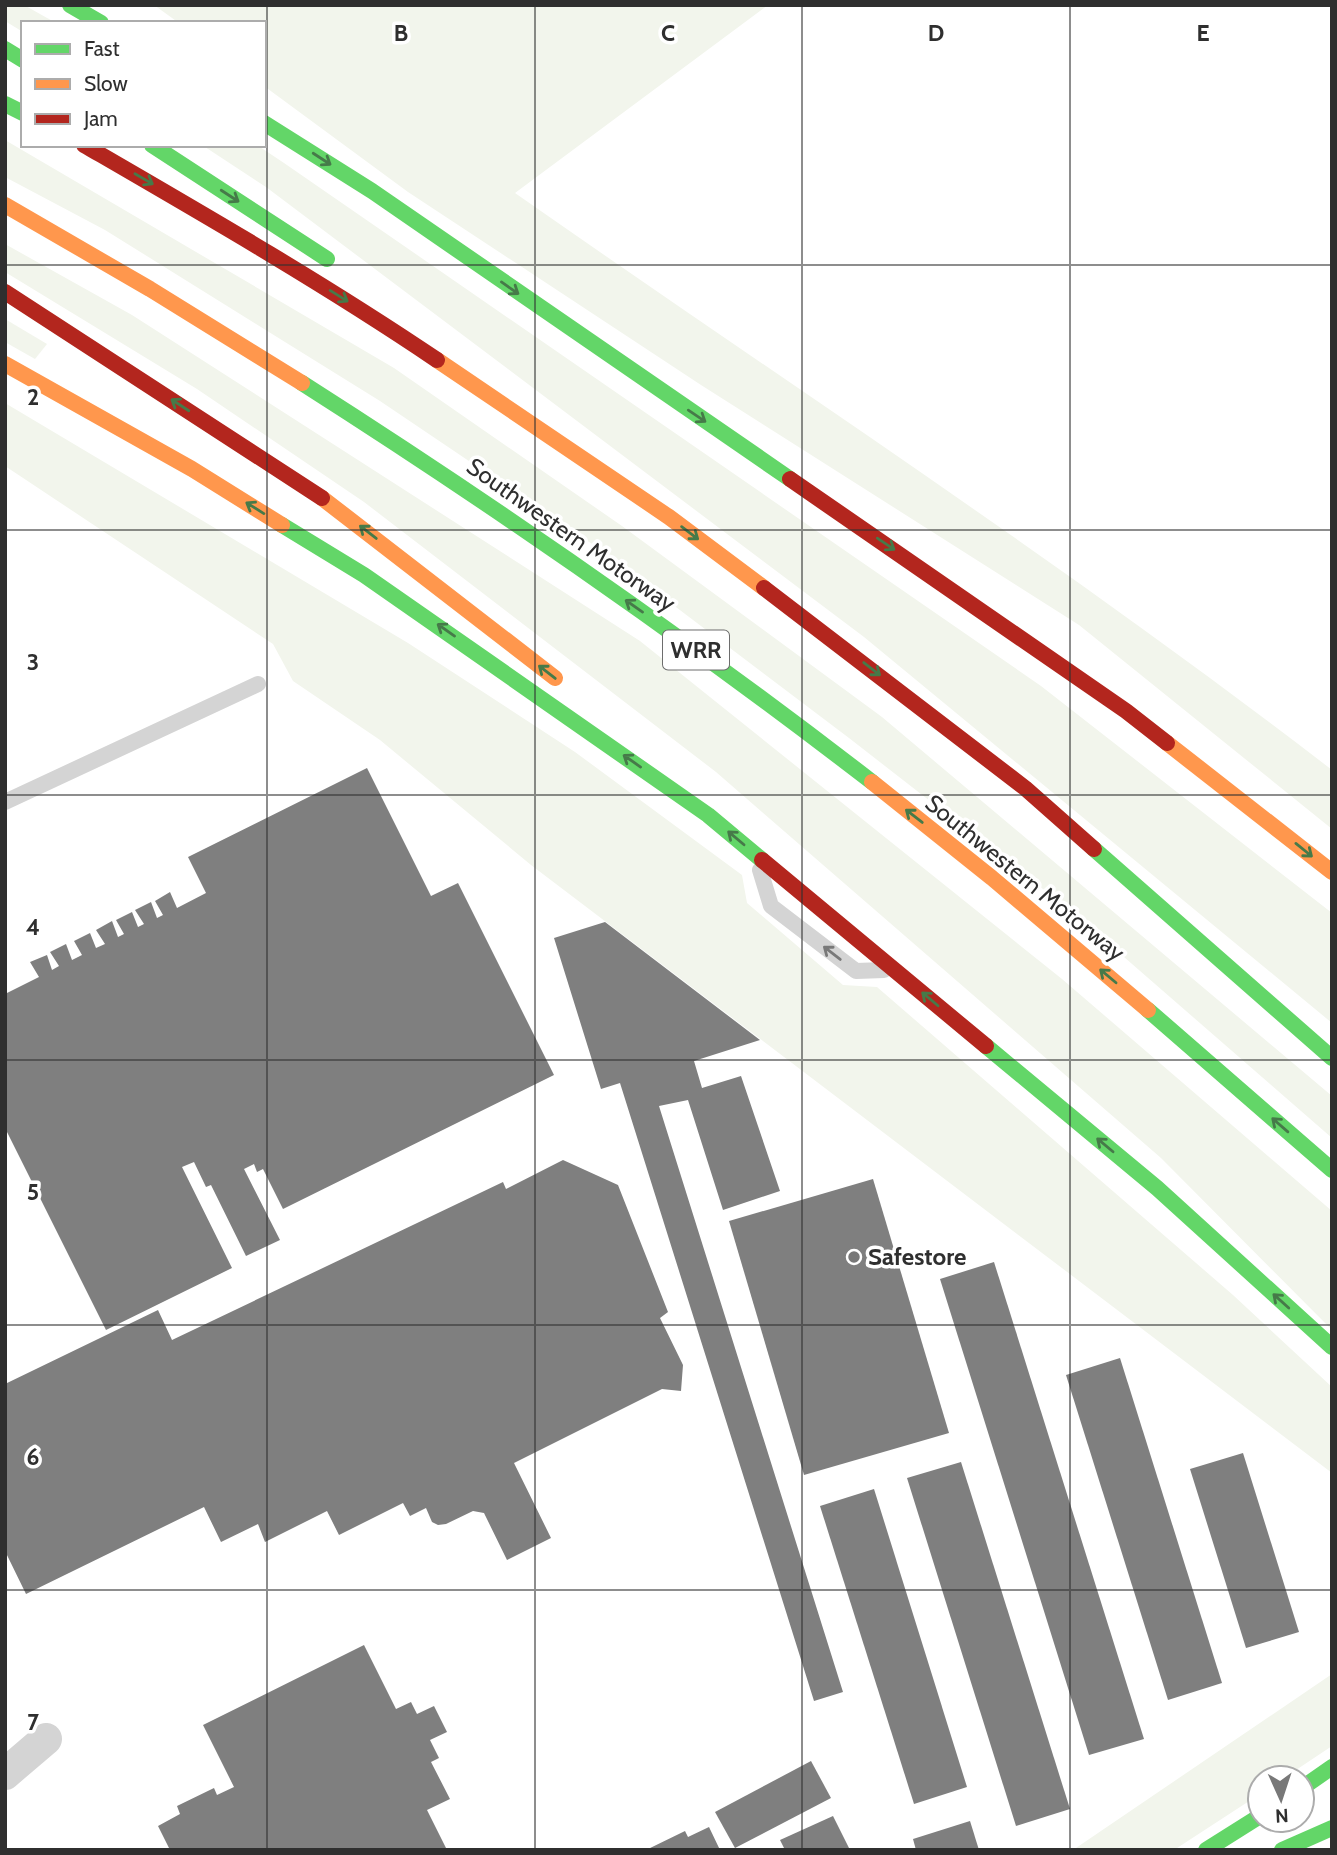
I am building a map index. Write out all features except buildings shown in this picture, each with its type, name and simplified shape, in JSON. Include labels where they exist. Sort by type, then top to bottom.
[{"type":"main road","points":[[70,5],[98,21]]},
{"type":"main road","points":[[5,49],[21,59]]},
{"type":"main road","points":[[5,104],[21,112]]},
{"type":"main road","points":[[266,124],[372,191],[1126,711],[1332,872]]},
{"type":"main road","points":[[88,147],[251,242],[380,322],[669,517]]},
{"type":"main road","points":[[155,147],[336,265]]},
{"type":"main road","name":"Southwestern Motorway","points":[[5,205],[74,243],[271,363],[489,505],[723,668],[941,836],[1332,1170]]},
{"type":"main road","points":[[5,292],[333,505],[569,689]]},
{"type":"main road","points":[[436,340],[834,640],[1025,788],[1332,1058]]},
{"type":"main road","points":[[5,364],[192,469],[364,575],[708,815]]},
{"type":"main road","points":[[643,750],[708,815],[1157,1188],[1332,1347]]},
{"type":"main road","points":[[1316,1780],[1332,1768]]},
{"type":"main road","points":[[1206,1850],[1246,1825]]},
{"type":"main road","points":[[1282,1850],[1332,1828]]},
{"type":"street","points":[[5,1774],[46,1739]]},
{"type":"lane","points":[[5,802],[258,684]]},
{"type":"lane","points":[[755,855],[771,906],[856,971],[894,970]]},
{"type":"shaded area","points":[[5,5],[24,5],[52,21],[21,21],[21,31],[5,21]]},
{"type":"shaded area","points":[[154,5],[768,5],[515,193],[1029,548],[1232,694],[1332,770],[1332,829],[1079,625],[701,385],[408,192],[266,87],[266,21],[176,21]]},
{"type":"shaded area","points":[[5,140],[394,368],[622,526],[882,717],[1332,1096],[1332,1138],[1070,910],[598,548],[380,401],[105,230],[5,177]]},
{"type":"shaded area","points":[[205,147],[260,147],[1041,686],[1332,913],[1332,1023],[864,637],[266,187]]},
{"type":"shaded area","points":[[5,244],[132,315],[640,641],[1062,979],[1332,1211],[1332,1330],[1161,1158],[716,772],[364,502],[197,389],[5,272]]},
{"type":"shaded area","points":[[5,319],[47,344],[35,359],[5,342]]},
{"type":"shaded area","points":[[5,403],[408,643],[575,752],[742,875],[747,903],[843,985],[877,987],[1233,1295],[1332,1387],[1332,1473],[531,865],[380,740],[293,681],[273,644],[5,466]]},
{"type":"shaded area","points":[[1332,1674],[1332,1746],[1305,1764],[1246,1764],[1246,1803],[1174,1850],[1073,1850]]},
{"type":"traffic: fast","points":[[70,5],[98,21]]},
{"type":"traffic: fast","points":[[5,49],[21,59]]},
{"type":"traffic: fast","points":[[5,104],[21,112]]},
{"type":"traffic: fast","points":[[266,124],[372,191],[790,479]]},
{"type":"traffic: fast","points":[[155,147],[327,259]]},
{"type":"traffic: fast","points":[[302,383],[592,576],[733,677],[872,782]]},
{"type":"traffic: fast","points":[[282,525],[364,575],[708,815],[762,860]]},
{"type":"traffic: fast","points":[[1094,849],[1332,1058]]},
{"type":"traffic: fast","points":[[1148,1010],[1332,1170]]},
{"type":"traffic: fast","points":[[986,1046],[1157,1188],[1332,1347]]},
{"type":"traffic: fast","points":[[1316,1778],[1332,1767]]},
{"type":"traffic: fast","points":[[1206,1850],[1246,1825]]},
{"type":"traffic: fast","points":[[1282,1850],[1332,1828]]},
{"type":"traffic: slow","points":[[5,205],[150,289],[302,383]]},
{"type":"traffic: slow","points":[[437,360],[669,517],[764,588]]},
{"type":"traffic: slow","points":[[5,364],[192,469],[282,525]]},
{"type":"traffic: slow","points":[[322,498],[555,678]]},
{"type":"traffic: slow","points":[[1167,743],[1332,872]]},
{"type":"traffic: slow","points":[[872,782],[992,878],[1148,1010]]},
{"type":"traffic: jam","points":[[87,147],[307,276],[437,360]]},
{"type":"traffic: jam","points":[[5,292],[322,498]]},
{"type":"traffic: jam","points":[[790,479],[1126,711],[1167,743]]},
{"type":"traffic: jam","points":[[764,588],[1025,788],[1094,849]]},
{"type":"traffic: jam","points":[[762,860],[986,1046]]},
{"type":"place","name":"Safestore","points":[[854,1257]]}]
